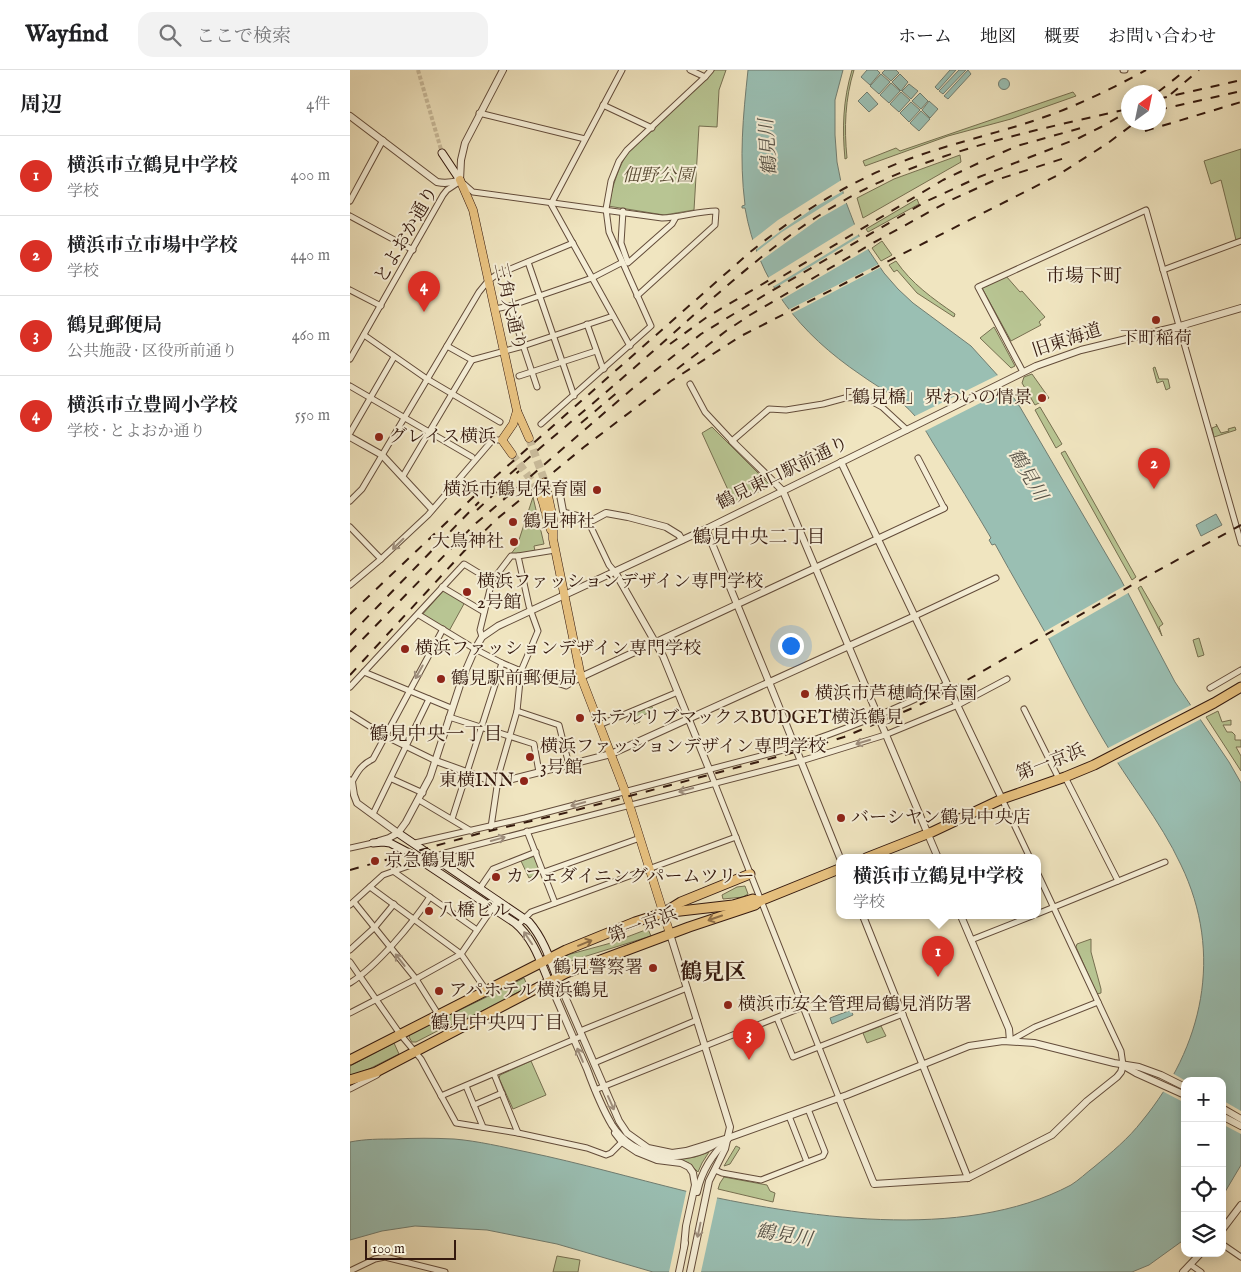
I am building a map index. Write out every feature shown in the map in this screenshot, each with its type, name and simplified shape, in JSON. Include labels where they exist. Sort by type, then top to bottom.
[{"type":"highway","name":"第一京浜","points":[[876,854],[927,834],[1002,799],[1094,765],[1241,687]]},
{"type":"highway","name":"第一京浜","points":[[350,1080],[376,1072],[553,980],[612,955],[755,904],[836,870]]},
{"type":"highway","points":[[663,913],[680,902],[750,874]]},
{"type":"highway","name":"第一京浜","points":[[350,1060],[545,961],[636,922],[663,913],[733,905],[753,899],[760,901]]},
{"type":"main road","points":[[442,152],[460,180]]},
{"type":"main road","name":"三角大通り","points":[[460,180],[473,210],[517,411],[529,438]]},
{"type":"main road","points":[[512,454],[502,440],[513,424],[517,411]]},
{"type":"main road","points":[[545,482],[553,519],[552,532],[555,550],[581,677],[630,805],[670,934]]},
{"type":"main road","points":[[537,488],[543,503],[546,520],[552,532]]},
{"type":"main road","points":[[398,833],[525,918],[535,929],[553,980]]},
{"type":"main road","points":[[398,833],[400,841],[411,854]]},
{"type":"main road","points":[[372,843],[390,843],[411,854],[518,925],[526,933],[545,961]]},
{"type":"street","points":[[460,180],[462,152],[479,113],[504,70]]},
{"type":"street","points":[[552,202],[622,70]]},
{"type":"street","points":[[690,70],[705,77]]},
{"type":"street","points":[[541,424],[651,326],[609,232],[606,209],[611,181],[619,161],[627,150],[711,70]]},
{"type":"street","points":[[603,105],[652,128]]},
{"type":"street","points":[[479,113],[586,139]]},
{"type":"street","points":[[350,116],[437,182],[444,184],[460,180]]},
{"type":"street","points":[[350,201],[382,140]]},
{"type":"street","points":[[460,180],[473,192],[623,211],[662,218],[703,211],[716,211],[715,225],[637,296]]},
{"type":"street","name":"とよおか通り","points":[[350,359],[447,190],[460,180]]},
{"type":"street","points":[[552,202],[630,346]]},
{"type":"street","points":[[1023,372],[978,287],[1146,210],[1241,543]]},
{"type":"street","points":[[623,211],[621,243],[628,263],[672,224],[676,217]]},
{"type":"street","points":[[350,216],[413,250]]},
{"type":"street","points":[[1163,270],[1241,241]]},
{"type":"street","points":[[350,501],[362,489],[479,292],[488,281],[496,275],[573,243]]},
{"type":"street","points":[[528,262],[574,396]]},
{"type":"street","points":[[495,309],[510,306],[592,278],[622,262]]},
{"type":"street","points":[[350,290],[380,306]]},
{"type":"street","points":[[510,306],[537,387]]},
{"type":"street","name":"旧東海道","points":[[910,429],[1010,378],[1081,350],[1180,326],[1241,308]]},
{"type":"street","points":[[403,476],[472,360],[523,346],[613,316]]},
{"type":"street","points":[[587,324],[604,369]]},
{"type":"street","points":[[364,335],[427,379],[500,422]]},
{"type":"street","points":[[447,346],[472,360]]},
{"type":"street","points":[[519,376],[596,351]]},
{"type":"street","points":[[394,357],[350,435],[382,455],[432,510]]},
{"type":"street","points":[[690,384],[705,412],[783,491],[936,854]]},
{"type":"street","points":[[350,386],[472,457]]},
{"type":"street","points":[[732,441],[769,409],[786,410],[852,397],[867,399],[882,407],[910,429]]},
{"type":"street","name":"鶴見東口駅前通り","points":[[398,833],[423,793],[436,761],[462,679],[482,637],[498,626],[706,529],[910,429]]},
{"type":"street","points":[[350,585],[381,559],[432,510],[490,443],[494,440],[502,440]]},
{"type":"street","points":[[419,615],[502,663],[566,686],[581,677],[944,508],[918,458]]},
{"type":"street","points":[[841,462],[1028,854]]},
{"type":"street","points":[[560,495],[564,512],[595,520],[606,513],[635,518],[666,526],[682,540]]},
{"type":"street","points":[[590,519],[589,523],[609,565],[663,656],[874,1184],[968,1178],[1052,1135],[1087,1101],[1118,1077],[1123,1065],[1122,1054],[1041,881]]},
{"type":"street","points":[[350,527],[381,559]]},
{"type":"street","points":[[706,529],[838,854]]},
{"type":"street","points":[[482,637],[480,630],[492,581],[511,556],[555,550]]},
{"type":"street","points":[[491,827],[497,783],[517,711],[521,671],[538,631],[530,611],[518,556]]},
{"type":"street","points":[[350,687],[419,615],[464,564],[492,581]]},
{"type":"street","points":[[350,714],[385,736],[436,761],[497,783],[611,754],[996,578]]},
{"type":"street","points":[[442,587],[484,612]]},
{"type":"street","points":[[350,848],[389,838],[398,833],[357,804],[351,781],[358,768],[373,759],[443,629]]},
{"type":"street","points":[[452,820],[502,663]]},
{"type":"street","points":[[1210,688],[1241,670]]},
{"type":"street","points":[[364,672],[452,708]]},
{"type":"street","points":[[438,1014],[416,979],[375,927],[352,904],[383,875],[445,853],[801,761],[885,735],[958,705],[1007,679]]},
{"type":"street","points":[[415,844],[491,827],[826,737],[878,717],[948,684]]},
{"type":"street","points":[[599,725],[678,692]]},
{"type":"street","points":[[373,814],[392,779],[429,699]]},
{"type":"street","points":[[1024,709],[1118,881]]},
{"type":"street","points":[[517,711],[559,725],[569,765]]},
{"type":"street","points":[[449,717],[534,744],[540,772]]},
{"type":"street","points":[[392,779],[423,793]]},
{"type":"street","points":[[419,800],[471,831]]},
{"type":"street","points":[[525,818],[555,903]]},
{"type":"street","points":[[518,925],[531,912],[736,837]]},
{"type":"street","points":[[544,872],[640,838]]},
{"type":"street","points":[[480,888],[493,869],[536,852]]},
{"type":"street","points":[[1041,912],[1165,862]]},
{"type":"street","points":[[393,871],[478,930]]},
{"type":"street","points":[[370,887],[461,954],[486,990]]},
{"type":"street","points":[[350,983],[361,976],[390,946],[415,919],[430,897]]},
{"type":"street","points":[[350,1013],[461,954],[498,900]]},
{"type":"street","points":[[350,950],[375,927],[394,904]]},
{"type":"street","points":[[864,919],[968,1178]]},
{"type":"street","points":[[962,919],[1009,1029],[1010,1041]]},
{"type":"street","points":[[971,940],[1024,919]]},
{"type":"street","points":[[670,934],[730,1124],[725,1149],[708,1187],[690,1272]]},
{"type":"street","points":[[350,962],[400,1034],[421,1059],[456,1123],[518,1133],[587,1148],[606,1155],[615,1150],[622,1142]]},
{"type":"street","points":[[553,980],[581,1033],[619,1121],[627,1132],[648,1148],[672,1153],[720,1141],[839,1098],[970,1046],[992,1042],[1034,1043],[1123,1065],[1139,1067],[1181,1085]]},
{"type":"street","points":[[553,980],[595,1090],[613,1125],[621,1135],[636,1146],[662,1156],[696,1154],[709,1149],[720,1141]]},
{"type":"street","points":[[442,1096],[574,1039],[581,1033],[687,988]]},
{"type":"street","points":[[1010,1041],[1036,1027],[1098,1002]]},
{"type":"street","points":[[595,1090],[804,1008]]},
{"type":"street","points":[[777,1018],[793,1057],[903,1014]]},
{"type":"street","points":[[594,1063],[697,1020]]},
{"type":"street","points":[[350,1089],[376,1076],[405,1057]]},
{"type":"street","points":[[1123,1065],[1136,1073],[1181,1093]]},
{"type":"street","points":[[494,1074],[518,1133]]},
{"type":"street","points":[[466,1086],[483,1127]]},
{"type":"street","points":[[474,1105],[502,1093]]},
{"type":"street","points":[[715,1170],[761,1180],[823,1156],[825,1152],[808,1109]]},
{"type":"street","points":[[1226,1110],[1241,1119]]},
{"type":"street","points":[[789,1116],[807,1162]]},
{"type":"street","points":[[1226,1118],[1241,1126]]},
{"type":"street","points":[[613,1125],[615,1133],[622,1142],[646,1156],[686,1165],[694,1173],[697,1185]]},
{"type":"street","points":[[679,1272],[697,1185],[714,1153],[728,1138]]},
{"type":"street","points":[[1226,1226],[1238,1216],[1241,1205]]},
{"type":"street","points":[[1226,1247],[1241,1257]]},
{"type":"street","points":[[350,1271],[375,1259],[385,1257],[445,1272]]},
{"type":"street","points":[[1183,1272],[1197,1257]]},
{"type":"street","points":[[1190,1265],[1201,1272]]},
{"type":"green space","name":"佃野公園","points":[[713,70],[726,70],[719,90],[717,127],[699,126],[694,210],[664,215],[608,206],[616,177],[629,150]]},
{"type":"green space","points":[[852,70],[854,70],[846,114],[847,158],[845,159],[844,114]]},
{"type":"green space","points":[[1073,92],[1076,96],[1011,119],[948,136],[865,166],[863,161],[896,148],[900,151]]},
{"type":"green space","points":[[1241,149],[1241,239],[1236,240],[1221,180],[1211,184],[1204,161]]},
{"type":"green space","points":[[960,155],[961,162],[863,218],[857,198],[894,179]]},
{"type":"green space","points":[[917,199],[919,204],[868,232],[866,229]]},
{"type":"green space","points":[[882,241],[892,255],[881,261],[872,248]]},
{"type":"green space","points":[[896,261],[916,284],[955,314],[954,317],[917,293],[897,270],[894,272],[889,265]]},
{"type":"green space","points":[[1006,276],[1045,317],[1039,322],[1041,325],[1011,341],[982,288]]},
{"type":"green space","points":[[994,327],[1015,366],[1011,368],[980,338]]},
{"type":"green space","points":[[1155,367],[1159,379],[1168,379],[1170,388],[1166,390],[1163,381],[1157,383],[1153,368]]},
{"type":"green space","points":[[1032,374],[1049,398],[1035,405],[1022,383],[1024,377]]},
{"type":"green space","points":[[1040,407],[1062,444],[1056,448],[1035,410]]},
{"type":"green space","points":[[1216,424],[1221,433],[1235,427],[1236,430],[1214,437],[1212,428],[1217,426]]},
{"type":"green space","points":[[712,427],[771,486],[734,503],[702,433]]},
{"type":"green space","points":[[1065,451],[1136,577],[1132,580],[1061,453]]},
{"type":"green space","points":[[533,497],[544,544],[534,546],[535,551],[510,555],[517,546]]},
{"type":"green space","points":[[1141,586],[1163,624],[1159,627],[1162,636],[1138,588]]},
{"type":"green space","points":[[444,590],[465,602],[449,631],[422,615]]},
{"type":"green space","points":[[1199,638],[1204,655],[1198,657],[1193,640]]},
{"type":"green space","points":[[651,705],[654,711],[638,717],[640,722],[634,724],[630,714]]},
{"type":"green space","points":[[1218,711],[1222,722],[1231,720],[1231,725],[1223,725],[1227,732],[1232,732],[1235,735],[1235,740],[1241,740],[1241,747],[1236,747],[1241,756],[1241,771],[1206,717]]},
{"type":"green space","points":[[534,856],[541,873],[529,878],[521,861]]},
{"type":"green space","points":[[745,886],[748,894],[743,897],[723,899],[722,895],[737,887]]},
{"type":"green space","points":[[648,929],[651,936],[564,963],[562,958],[611,943]]},
{"type":"green space","points":[[1091,939],[1091,952],[1101,989],[1101,993],[1097,994],[1076,947],[1077,944]]},
{"type":"green space","points":[[524,978],[528,987],[470,1017],[416,1042],[412,1042],[409,1037],[410,1034]]},
{"type":"green space","points":[[881,1026],[886,1036],[867,1043],[863,1033]]},
{"type":"green space","points":[[394,1043],[399,1054],[350,1076],[350,1066]]},
{"type":"green space","points":[[531,1061],[546,1095],[513,1109],[499,1078],[500,1075]]},
{"type":"green space","points":[[736,1146],[740,1148],[730,1164],[724,1166]]},
{"type":"green space","points":[[709,1152],[698,1172],[689,1163],[679,1159],[695,1157]]},
{"type":"green space","points":[[724,1177],[767,1185],[770,1191],[775,1193],[773,1202],[718,1189]]},
{"type":"green space","points":[[557,1256],[580,1260],[578,1272],[553,1272]]},
{"type":"water","name":"鶴見川","points":[[748,70],[843,70],[835,100],[837,162],[844,197],[859,236],[884,273],[898,289],[913,303],[971,346],[1000,378],[1020,407],[1120,578],[1175,682],[1241,783],[1241,1165],[1226,1190],[1226,1077],[1181,1077],[1181,1242],[1149,1265],[1132,1272],[653,1272],[557,1244],[487,1230],[415,1226],[382,1231],[350,1240],[350,1142],[372,1139],[439,1138],[481,1143],[547,1156],[730,1201],[829,1216],[881,1220],[932,1219],[981,1214],[1028,1203],[1074,1183],[1131,1134],[1163,1092],[1180,1062],[1192,1031],[1200,999],[1204,966],[1202,932],[1194,899],[1173,848],[1103,739],[995,544],[992,545],[989,540],[991,538],[921,424],[903,404],[839,359],[819,342],[800,323],[771,282],[751,235],[745,208],[742,208],[745,205],[742,154]]},
{"type":"water","points":[[867,70],[877,70],[880,73],[870,85],[861,77]]},
{"type":"water","points":[[885,70],[896,70],[899,73],[891,81],[882,73]]},
{"type":"water","points":[[950,70],[956,70],[938,90],[935,87]]},
{"type":"water","points":[[959,70],[966,70],[943,94],[939,91]]},
{"type":"water","points":[[968,70],[971,74],[948,99],[944,96]]},
{"type":"water","points":[[881,74],[890,82],[879,94],[870,86]]},
{"type":"water","points":[[900,74],[908,82],[901,91],[892,82]]},
{"type":"water","points":[[1004,78],[1010,84],[1004,90],[998,84]]},
{"type":"water","points":[[891,83],[900,91],[889,103],[880,95]]},
{"type":"water","points":[[909,84],[918,91],[911,99],[902,91]]},
{"type":"water","points":[[867,92],[878,104],[869,112],[858,101]]},
{"type":"water","points":[[901,92],[910,100],[899,112],[890,104]]},
{"type":"water","points":[[920,93],[928,101],[921,109],[912,101]]},
{"type":"water","points":[[929,101],[938,109],[930,118],[922,110]]},
{"type":"water","points":[[911,102],[920,110],[909,122],[900,113]]},
{"type":"water","points":[[921,111],[930,119],[919,131],[910,123]]},
{"type":"water","points":[[1216,514],[1222,525],[1201,536],[1196,525]]},
{"type":"water","points":[[851,1010],[853,1015],[832,1024],[830,1018]]},
{"type":"pier","points":[[843,179],[845,190],[815,207],[754,251],[751,241],[778,220]]},
{"type":"pier","points":[[846,192],[848,202],[820,218],[759,262],[755,253],[782,232]]},
{"type":"pier","points":[[857,223],[861,233],[771,288],[766,279]]},
{"type":"pier","points":[[862,235],[870,248],[779,301],[772,290]]},
{"type":"pier","points":[[881,263],[883,266],[789,315],[786,311]]},
{"type":"pier","points":[[1000,374],[1010,388],[923,432],[913,417]]},
{"type":"pier","points":[[1126,585],[1130,592],[1046,640],[1042,633]]},
{"type":"pier","points":[[1193,704],[1203,718],[1115,764],[1106,749]]},
{"type":"pier","points":[[1172,1073],[1181,1078],[1181,1101],[1162,1091]]},
{"type":"pier","points":[[1226,1102],[1241,1111],[1241,1134],[1226,1126]]},
{"type":"pier","points":[[687,1188],[718,1194],[701,1272],[669,1272]]},
{"type":"tunnel","points":[[418,70],[442,153]]},
{"type":"tunnel","points":[[529,438],[545,482]]},
{"type":"tunnel","points":[[512,454],[537,488]]},
{"type":"railway","points":[[350,614],[486,485],[749,253],[803,213],[860,180],[901,162],[1050,115],[1123,83],[1146,70]]},
{"type":"railway","points":[[1166,86],[1186,70]]},
{"type":"railway","points":[[1171,94],[1199,70]]},
{"type":"railway","points":[[1166,97],[1241,80]]},
{"type":"railway","points":[[1166,108],[1241,91]]},
{"type":"railway","points":[[1145,131],[1241,102]]},
{"type":"railway","points":[[510,474],[747,269],[824,212],[884,180],[952,154],[1022,134],[1121,111]]},
{"type":"railway","points":[[350,652],[474,525],[632,389],[701,334],[927,201],[979,177],[1079,138],[1121,116]]},
{"type":"railway","points":[[768,285],[943,180],[1017,146],[1081,128]]},
{"type":"railway","points":[[350,675],[467,548],[498,518],[584,447],[671,381],[741,336],[1058,175],[1125,130]]},
{"type":"railway","points":[[677,369],[750,315],[949,201],[993,181],[1068,157]]},
{"type":"railway","points":[[670,344],[707,317],[771,279]]},
{"type":"railway","points":[[581,423],[619,391]]},
{"type":"railway","points":[[477,510],[519,471]]},
{"type":"railway","points":[[350,635],[479,502]]},
{"type":"railway","points":[[350,870],[481,833],[569,812],[803,750],[844,737],[915,707],[955,687],[1146,577],[1241,525]]},
{"type":"place","name":"横浜市立豊岡小学校","points":[[424,312]]},
{"type":"place","name":"下町稲荷","points":[[1156,320]]},
{"type":"place","name":"「鶴見橋」界わいの情景","points":[[1042,398]]},
{"type":"place","name":"グレイス横浜","points":[[379,437]]},
{"type":"place","name":"横浜市立市場中学校","points":[[1154,489]]},
{"type":"place","name":"横浜市鶴見保育園","points":[[597,490]]},
{"type":"place","name":"鶴見神社","points":[[513,522]]},
{"type":"place","name":"大鳥神社","points":[[514,542]]},
{"type":"place","name":"横浜ファッションデザイン専門学校 2号館","points":[[467,592]]},
{"type":"place","name":"横浜ファッションデザイン専門学校","points":[[405,649]]},
{"type":"place","name":"鶴見駅前郵便局","points":[[441,679]]},
{"type":"place","name":"横浜市芦穂崎保育園","points":[[805,694]]},
{"type":"place","name":"ホテルリブマックスBUDGET横浜鶴見","points":[[580,718]]},
{"type":"place","name":"横浜ファッションデザイン専門学校 3号館","points":[[530,757]]},
{"type":"place","name":"東横INN","points":[[524,781]]},
{"type":"place","name":"バーシヤン鶴見中央店","points":[[841,818]]},
{"type":"place","name":"京急鶴見駅","points":[[375,861]]},
{"type":"place","name":"カフェダイニングパームツリー","points":[[496,877]]},
{"type":"place","name":"八橋ビル","points":[[429,911]]},
{"type":"place","name":"鶴見警察署","points":[[653,968]]},
{"type":"place","name":"横浜市立鶴見中学校","points":[[938,977]]},
{"type":"place","name":"アパホテル横浜鶴見","points":[[439,991]]},
{"type":"place","name":"横浜市安全管理局鶴見消防署","points":[[728,1005]]},
{"type":"place","name":"鶴見郵便局","points":[[749,1060]]},
{"type":"district","name":"市場下町","points":[[1084,277]]},
{"type":"district","name":"鶴見中央二丁目","points":[[759,538]]},
{"type":"district","name":"鶴見中央一丁目","points":[[436,735]]},
{"type":"district","name":"鶴見区","points":[[713,973]]},
{"type":"district","name":"鶴見中央四丁目","points":[[497,1024]]}]
